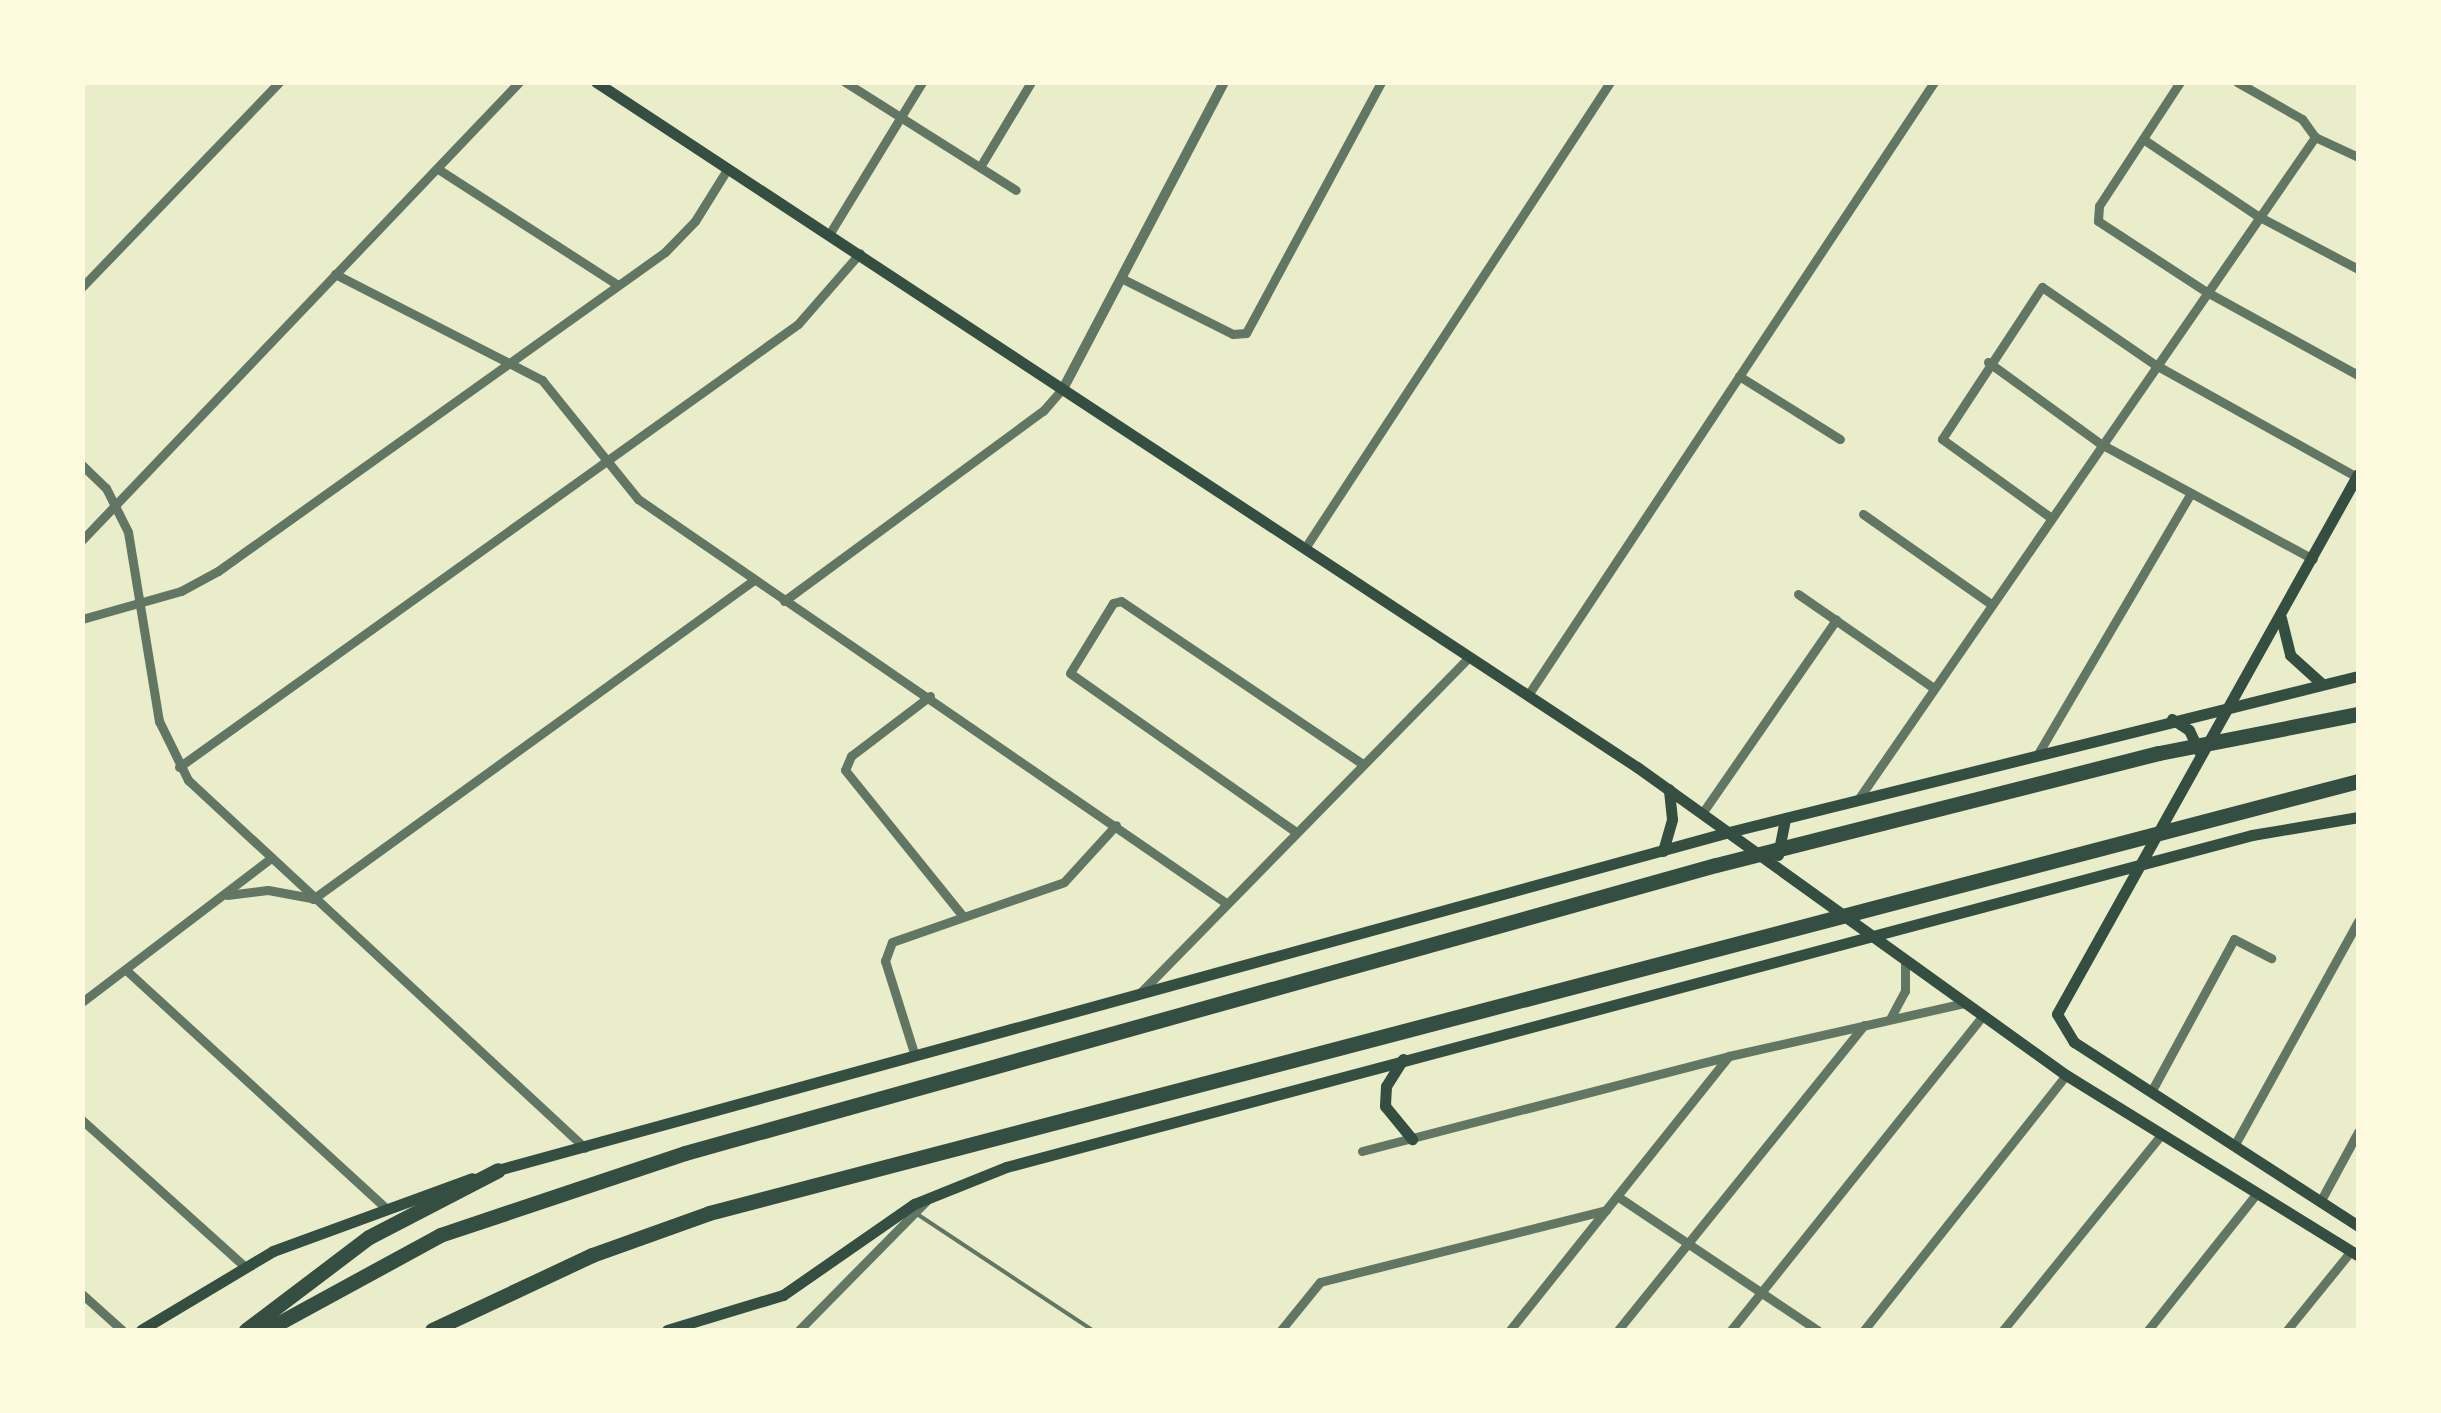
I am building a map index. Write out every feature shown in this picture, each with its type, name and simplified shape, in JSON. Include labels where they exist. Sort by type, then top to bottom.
[{"type":"highway","points":[[266,1330],[440,1235],[652,1162],[1607,894],[2159,753],[2358,714]]},
{"type":"highway","points":[[432,1330],[563,1267],[708,1213],[2358,781]]},
{"type":"highway","points":[[246,1330],[352,1248],[498,1170]]},
{"type":"main road","points":[[596,82],[1669,788],[2066,1075],[2355,1253]]},
{"type":"main road","points":[[2358,475],[2236,702],[2142,854],[2057,1014],[2067,1037],[2358,1226]]},
{"type":"main road","points":[[2282,616],[2290,654],[2321,683]]},
{"type":"main road","points":[[142,1330],[244,1266],[385,1207],[498,1170],[1663,851],[1782,825],[2038,752],[2236,702],[2358,676]]},
{"type":"main road","points":[[2172,719],[2189,730],[2200,760]]},
{"type":"main road","points":[[1663,851],[1672,819],[1669,788]]},
{"type":"main road","points":[[668,1330],[750,1308],[802,1285],[932,1194],[1006,1167],[2279,829],[2358,816]]},
{"type":"main road","points":[[1782,825],[1782,869]]},
{"type":"main road","points":[[1403,1059],[1386,1086],[1385,1106],[1412,1139]]},
{"type":"street","points":[[82,286],[279,82]]},
{"type":"street","points":[[82,540],[519,82]]},
{"type":"street","points":[[845,82],[1016,190]]},
{"type":"street","points":[[830,233],[922,82]]},
{"type":"street","points":[[980,167],[1031,82]]},
{"type":"street","points":[[784,601],[1044,412],[1064,387],[1224,82]]},
{"type":"street","points":[[1121,278],[1233,334],[1246,332],[1381,82]]},
{"type":"street","points":[[1305,548],[1610,82]]},
{"type":"street","points":[[1528,695],[1934,82]]},
{"type":"street","points":[[2180,82],[2096,216],[2204,291],[2358,375]]},
{"type":"street","points":[[2237,82],[2302,118],[2315,137],[2358,157]]},
{"type":"street","points":[[1858,801],[2256,215],[2315,137]]},
{"type":"street","points":[[2142,139],[2256,215],[2358,269]]},
{"type":"street","points":[[82,619],[140,604],[206,579],[681,238],[728,168]]},
{"type":"street","points":[[438,169],[618,285]]},
{"type":"street","points":[[179,767],[798,324],[860,253]]},
{"type":"street","points":[[335,274],[510,360],[552,389],[603,460],[638,500],[930,696],[1226,903]]},
{"type":"street","points":[[2050,517],[1942,439],[1988,362],[2042,287],[2154,364],[2358,475]]},
{"type":"street","points":[[1988,362],[2101,444],[2312,559]]},
{"type":"street","points":[[1739,376],[1840,439]]},
{"type":"street","points":[[82,465],[116,504],[140,604],[154,704],[179,767],[270,859],[585,1148]]},
{"type":"street","points":[[2038,752],[2191,493]]},
{"type":"street","points":[[1863,514],[1991,604]]},
{"type":"street","points":[[222,896],[268,890],[313,898],[754,580]]},
{"type":"street","points":[[1798,594],[1934,688]]},
{"type":"street","points":[[1296,832],[1070,673],[1113,603],[1122,601],[1363,764]]},
{"type":"street","points":[[1703,812],[1836,620]]},
{"type":"street","points":[[1140,994],[1469,657]]},
{"type":"street","points":[[930,696],[851,756],[846,770],[963,916]]},
{"type":"street","points":[[914,1056],[886,954],[896,938],[1064,882],[1116,824]]},
{"type":"street","points":[[82,1002],[270,859]]},
{"type":"street","points":[[2234,1146],[2358,921]]},
{"type":"street","points":[[2151,1092],[2234,939],[2272,958]]},
{"type":"street","points":[[1892,1017],[1906,991],[1904,960]]},
{"type":"street","points":[[126,970],[385,1207]]},
{"type":"street","points":[[1362,1151],[1729,1056],[1965,1003]]},
{"type":"street","points":[[1732,1330],[1983,1016]]},
{"type":"street","points":[[1618,1330],[1866,1023]]},
{"type":"street","points":[[1510,1330],[1729,1056]]},
{"type":"street","points":[[1864,1330],[2066,1075]]},
{"type":"street","points":[[82,1120],[244,1266]]},
{"type":"street","points":[[2320,1202],[2358,1132]]},
{"type":"street","points":[[2003,1330],[2160,1136]]},
{"type":"street","points":[[799,1330],[932,1194]]},
{"type":"street","points":[[2148,1330],[2256,1194]]},
{"type":"street","points":[[1617,1196],[1817,1330]]},
{"type":"street","points":[[1281,1330],[1320,1282],[1606,1210]]},
{"type":"street","points":[[2287,1330],[2355,1253]]},
{"type":"street","points":[[82,1294],[122,1330]]},
{"type":"lane","points":[[916,1212],[1092,1330]]}]
